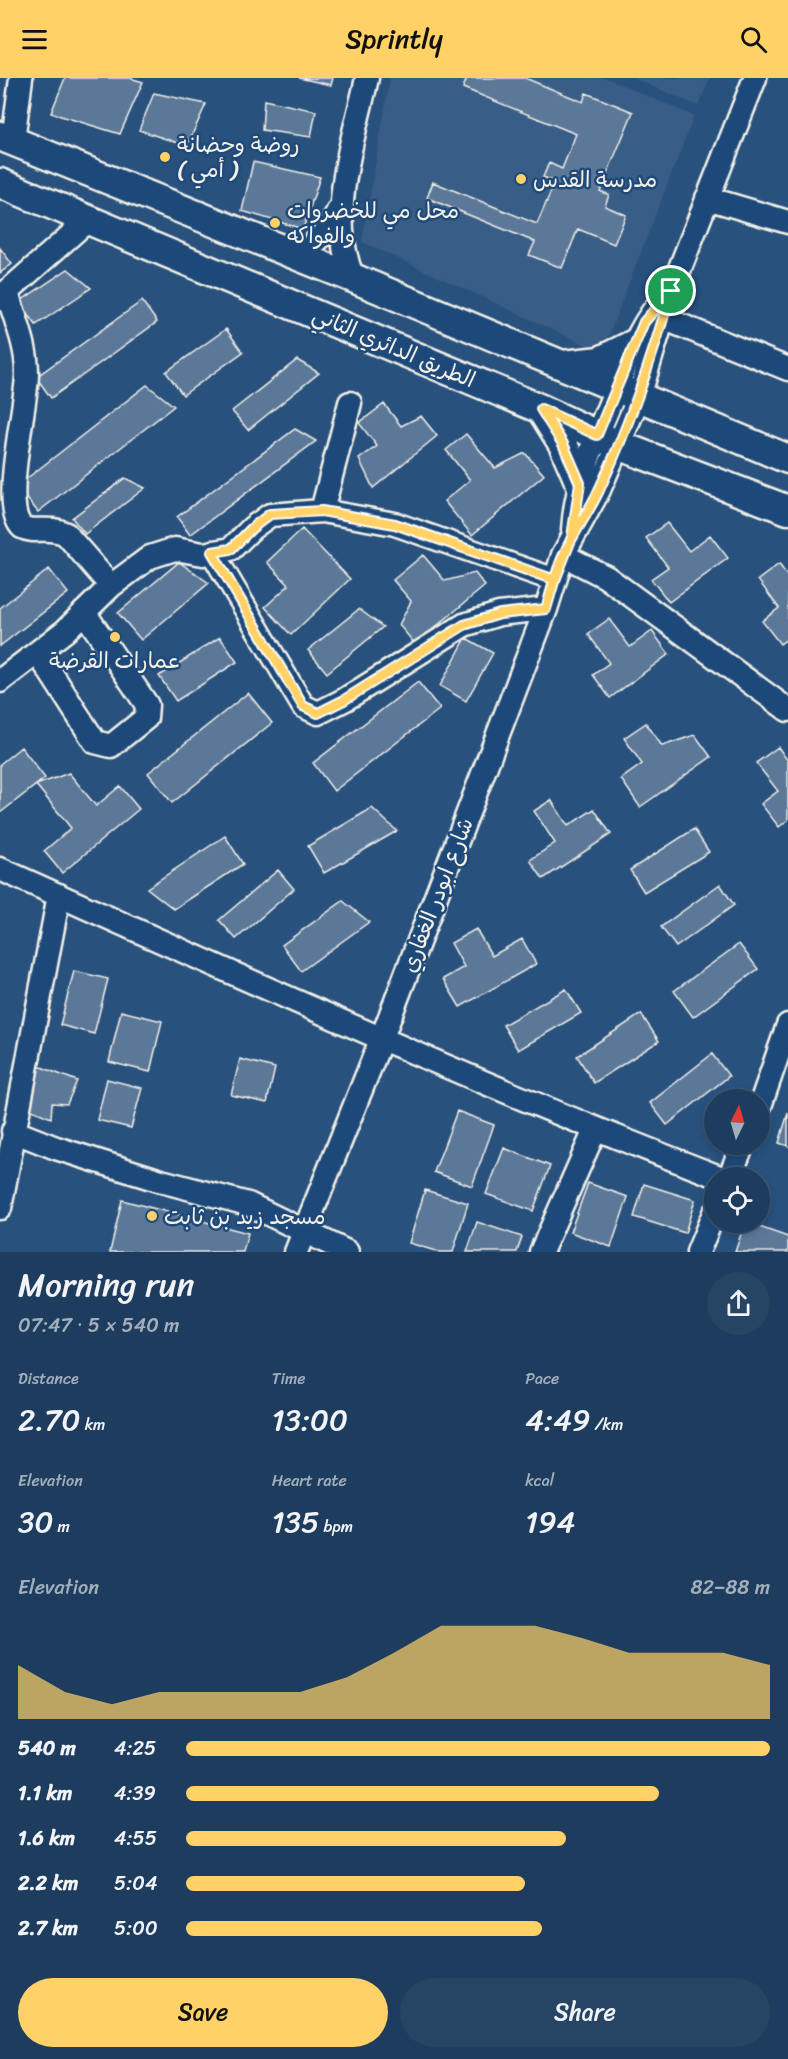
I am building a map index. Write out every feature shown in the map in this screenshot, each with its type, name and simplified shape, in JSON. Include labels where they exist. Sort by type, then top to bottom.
[{"type":"main road","points":[[6,138],[353,278],[788,459]]},
{"type":"main road","name":"الطريق الدائري الثاني","points":[[0,183],[541,409],[607,440],[788,510]]},
{"type":"main road","points":[[562,365],[600,361],[634,344]]},
{"type":"main road","points":[[541,409],[563,444],[580,483]]},
{"type":"street","points":[[6,138],[21,78]]},
{"type":"street","points":[[301,257],[330,227],[339,209],[367,78]]},
{"type":"street","name":"شارع ابودر الغفاري","points":[[568,546],[580,483],[607,440],[663,318],[671,291],[755,78]]},
{"type":"street","points":[[707,198],[788,222]]},
{"type":"street","points":[[339,209],[341,244],[353,278]]},
{"type":"street","points":[[88,220],[3,296],[20,331],[27,374],[6,476],[8,507],[21,526],[33,530],[57,529],[66,534],[111,586]]},
{"type":"street","name":"شارع ابودر الغفاري","points":[[627,393],[634,344],[644,322],[671,291]]},
{"type":"street","points":[[663,318],[788,369]]},
{"type":"street","points":[[322,511],[350,403]]},
{"type":"street","name":"شارع ابودر الغفاري","points":[[296,1252],[381,1040],[568,546],[599,490],[607,440]]},
{"type":"street","points":[[0,681],[38,653],[111,586],[150,557],[175,549],[203,554],[231,549],[270,514],[322,511],[395,524],[555,580]]},
{"type":"street","points":[[568,546],[606,577],[788,710]]},
{"type":"street","points":[[212,552],[303,706],[318,713],[344,700],[464,625],[500,614],[546,609]]},
{"type":"street","points":[[38,653],[95,742],[111,746],[146,718],[147,705],[84,612]]},
{"type":"street","points":[[0,869],[381,1040],[595,1130],[704,1171]]},
{"type":"street","points":[[0,1208],[59,895]]},
{"type":"street","points":[[766,1089],[788,1025]]},
{"type":"street","points":[[541,1252],[595,1130]]},
{"type":"street","points":[[13,1131],[56,1148],[161,1181],[248,1204],[348,1252]]},
{"type":"street","points":[[698,1252],[706,1233]]},
{"type":"shaded area","name":"مدرسة القدس","points":[[390,78],[606,78],[694,116],[605,345],[588,346],[362,242]]},
{"type":"shaded area","points":[[633,78],[710,78],[698,106]]},
{"type":"building","points":[[65,78],[130,78],[143,82],[120,134],[51,113]]},
{"type":"building","points":[[299,78],[333,78],[331,85]]},
{"type":"building","points":[[467,78],[525,78],[583,102],[586,93],[633,112],[600,191],[609,195],[605,206],[626,215],[614,244],[578,229],[562,268],[529,255],[535,242],[427,198],[433,182],[537,224],[555,182],[543,177],[549,163],[562,169],[576,134],[463,88]]},
{"type":"building","points":[[154,93],[206,104],[187,146],[139,130]]},
{"type":"building","points":[[264,100],[316,111],[311,137],[262,130]]},
{"type":"building","points":[[253,162],[320,177],[303,229],[242,211]]},
{"type":"building","points":[[0,248],[12,264],[0,273]]},
{"type":"building","points":[[68,269],[91,288],[36,325],[19,302]]},
{"type":"building","points":[[142,301],[157,322],[51,398],[36,377]]},
{"type":"building","points":[[226,329],[243,352],[183,395],[166,372]]},
{"type":"building","points":[[297,360],[319,373],[248,430],[232,411]]},
{"type":"building","points":[[147,385],[174,406],[38,512],[17,486]]},
{"type":"building","points":[[384,404],[401,426],[421,416],[437,436],[373,488],[359,459],[377,446],[359,423]]},
{"type":"building","points":[[295,429],[316,441],[190,535],[177,517]]},
{"type":"building","points":[[466,434],[495,468],[525,453],[544,475],[472,535],[444,501],[470,480],[446,450]]},
{"type":"building","points":[[125,478],[145,488],[85,534],[72,518]]},
{"type":"building","points":[[667,523],[689,551],[710,535],[728,558],[669,602],[651,579],[668,567],[646,538]]},
{"type":"building","points":[[302,529],[350,579],[291,635],[265,607],[289,585],[267,562]]},
{"type":"building","points":[[423,555],[445,581],[475,573],[485,586],[415,644],[399,625],[411,601],[393,580]]},
{"type":"building","points":[[179,562],[209,583],[141,640],[118,613]]},
{"type":"building","points":[[779,564],[788,577],[788,638],[780,644],[762,621],[779,608],[758,580]]},
{"type":"building","points":[[49,569],[68,593],[0,646],[0,608]]},
{"type":"building","points":[[359,609],[383,627],[327,673],[308,650]]},
{"type":"building","points":[[609,619],[630,647],[652,631],[669,654],[610,698],[593,675],[609,663],[588,634]]},
{"type":"building","points":[[220,637],[237,662],[176,701],[159,676]]},
{"type":"building","points":[[466,638],[493,653],[466,701],[440,686]]},
{"type":"building","points":[[418,682],[440,709],[334,791],[313,763]]},
{"type":"building","points":[[248,693],[272,723],[172,803],[148,773]]},
{"type":"building","points":[[646,723],[662,746],[695,735],[711,757],[640,807],[621,779],[642,764],[624,738]]},
{"type":"building","points":[[21,747],[45,778],[0,813],[0,764]]},
{"type":"building","points":[[778,747],[788,761],[788,820],[779,827],[761,804],[778,791],[756,763]]},
{"type":"building","points":[[69,773],[96,806],[120,786],[139,809],[62,873],[44,851],[71,828],[36,785]]},
{"type":"building","points":[[551,800],[568,826],[594,809],[611,834],[543,879],[530,860],[555,843],[534,811]]},
{"type":"building","points":[[372,808],[397,831],[324,873],[308,846]]},
{"type":"building","points":[[694,829],[709,852],[644,892],[630,870]]},
{"type":"building","points":[[225,836],[243,864],[174,909],[147,888]]},
{"type":"building","points":[[278,870],[294,889],[236,939],[219,920]]},
{"type":"building","points":[[720,884],[734,905],[676,947],[661,927]]},
{"type":"building","points":[[343,901],[369,922],[301,971],[282,945]]},
{"type":"building","points":[[476,929],[492,956],[522,939],[536,964],[460,1007],[443,979],[464,967],[451,943]]},
{"type":"building","points":[[739,944],[758,969],[693,1017],[674,991]]},
{"type":"building","points":[[74,971],[108,979],[94,1034],[60,1025]]},
{"type":"building","points":[[566,989],[581,1013],[518,1050],[503,1025]]},
{"type":"building","points":[[121,1011],[162,1021],[150,1072],[109,1062]]},
{"type":"building","points":[[641,1014],[659,1041],[594,1083],[577,1056]]},
{"type":"building","points":[[712,1054],[729,1076],[713,1089],[704,1089],[704,1096],[667,1125],[650,1103]]},
{"type":"building","points":[[240,1059],[275,1068],[267,1103],[231,1095]]},
{"type":"building","points":[[36,1065],[77,1081],[67,1104],[52,1103],[51,1118],[20,1105]]},
{"type":"building","points":[[107,1079],[142,1088],[131,1128],[97,1120]]},
{"type":"building","points":[[457,1111],[494,1125],[472,1186],[434,1172]]},
{"type":"building","points":[[788,1113],[788,1146],[779,1143]]},
{"type":"building","points":[[504,1148],[550,1166],[533,1211],[486,1194]]},
{"type":"building","points":[[588,1183],[628,1197],[611,1247],[570,1232]]},
{"type":"building","points":[[644,1184],[695,1200],[685,1233],[634,1217]]},
{"type":"building","points":[[425,1190],[468,1203],[453,1252],[439,1252],[409,1243]]},
{"type":"building","name":"مسجد زيد بن ثابت","points":[[122,1200],[248,1233],[243,1252],[110,1252]]},
{"type":"building","points":[[477,1222],[522,1237],[517,1252],[467,1252]]},
{"type":"building","points":[[770,1231],[788,1237],[788,1252],[735,1252],[741,1233],[770,1233]]},
{"type":"place","name":"روضة وحضانة ( أمي )","points":[[165,157]]},
{"type":"place","name":"مدرسة القدس","points":[[521,179]]},
{"type":"place","name":"محل مي للخضروات والفواكه","points":[[275,223]]},
{"type":"place","name":"عمارات القرضة","points":[[115,637]]},
{"type":"place","name":"مسجد زيد بن ثابت","points":[[152,1216]]},
{"type":"route","points":[[671,291],[639,397],[599,490],[563,555],[546,609],[500,614],[464,625],[344,700],[318,713],[303,706],[212,552],[231,549],[270,514],[322,511],[356,515],[395,524],[475,554],[555,580],[563,555],[572,537],[574,511],[580,483],[563,444],[541,409],[597,435],[644,322],[671,291]]}]
